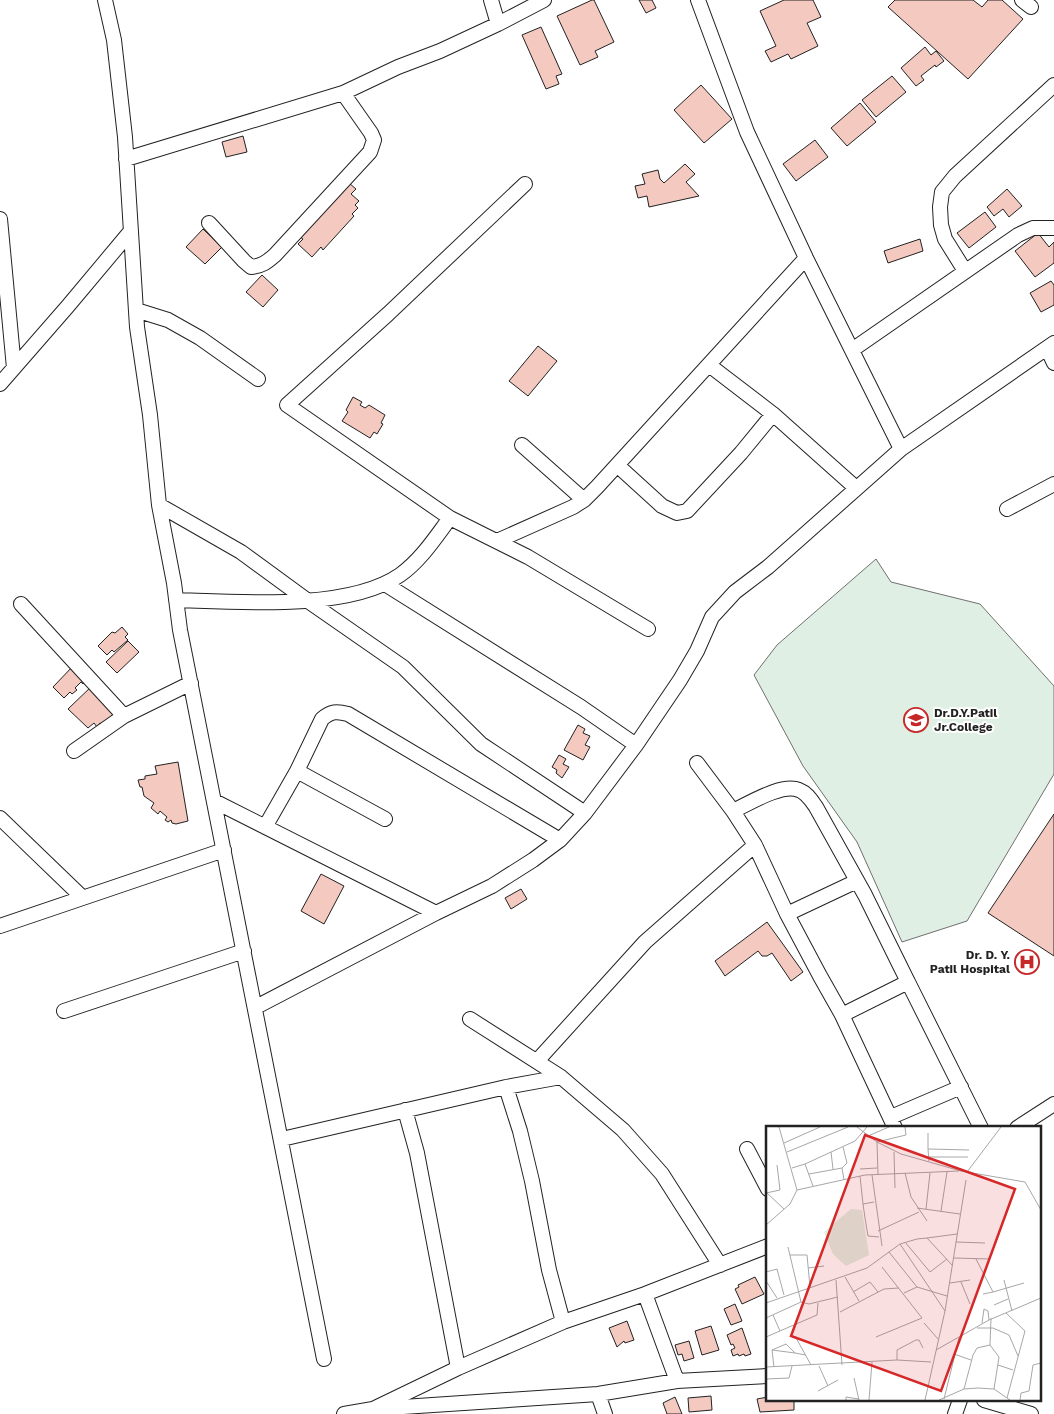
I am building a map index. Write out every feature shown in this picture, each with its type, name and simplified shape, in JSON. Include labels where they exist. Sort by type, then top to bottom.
[{"type":"street","points":[[105,0],[114,40],[126,159],[137,327],[150,415],[159,505],[191,683],[324,1359]]},
{"type":"street","points":[[491,0],[498,24]]},
{"type":"street","points":[[126,159],[343,92],[398,67],[440,51],[544,0]]},
{"type":"street","points":[[698,0],[747,132],[806,258],[901,450]]},
{"type":"street","points":[[965,271],[946,239],[941,225],[940,207],[942,192],[955,176],[1054,85]]},
{"type":"street","points":[[209,223],[244,261],[252,267],[267,262],[275,255],[370,152],[374,140],[371,133],[343,92]]},
{"type":"street","points":[[526,184],[388,314],[287,405],[450,518],[528,557],[648,629]]},
{"type":"street","points":[[0,219],[14,368]]},
{"type":"street","points":[[852,350],[1018,235],[1033,228],[1054,228]]},
{"type":"street","points":[[0,384],[130,232]]},
{"type":"street","points":[[497,541],[573,507],[584,500],[806,258]]},
{"type":"street","points":[[136,310],[168,320],[200,338],[258,379]]},
{"type":"street","points":[[256,1007],[436,913],[492,886],[560,840],[585,813],[636,745],[680,680],[697,651],[712,617],[735,592],[768,567],[901,450],[1051,346],[1054,362]]},
{"type":"street","points":[[709,365],[773,414],[856,488]]},
{"type":"street","points":[[617,465],[662,506],[677,513],[687,511],[773,414]]},
{"type":"street","points":[[522,445],[584,500]]},
{"type":"street","points":[[1007,510],[1054,484]]},
{"type":"street","points":[[159,505],[241,552],[402,667],[481,744],[585,813]]},
{"type":"street","points":[[176,600],[249,603],[308,601],[328,599],[385,584],[409,568],[423,554],[450,518]]},
{"type":"street","points":[[385,584],[581,707],[636,745]]},
{"type":"street","points":[[21,604],[124,716]]},
{"type":"street","points":[[74,751],[124,716],[191,683]]},
{"type":"street","points":[[265,827],[322,719],[329,713],[338,711],[348,714],[560,840]]},
{"type":"street","points":[[697,763],[733,811],[755,845],[787,914],[842,1015],[893,1122],[961,1087]]},
{"type":"street","points":[[296,770],[385,818]]},
{"type":"street","points":[[733,811],[786,788],[798,790],[807,795],[816,807],[857,881],[980,1126]]},
{"type":"street","points":[[214,801],[436,913]]},
{"type":"street","points":[[0,818],[82,897]]},
{"type":"street","points":[[537,1061],[645,942],[755,845]]},
{"type":"street","points":[[0,926],[224,850]]},
{"type":"street","points":[[787,914],[857,881]]},
{"type":"street","points":[[64,1011],[244,951]]},
{"type":"street","points":[[842,1015],[908,982]]},
{"type":"street","points":[[470,1019],[561,1077],[623,1130],[662,1174],[720,1265]]},
{"type":"street","points":[[282,1139],[405,1110],[561,1077]]},
{"type":"street","points":[[506,1088],[520,1130],[549,1270],[563,1322]]},
{"type":"street","points":[[1020,1126],[1054,1104]]},
{"type":"street","points":[[405,1110],[417,1153],[458,1368]]},
{"type":"street","points":[[747,1149],[766,1185]]},
{"type":"street","points":[[373,1409],[458,1368],[563,1322],[645,1294],[766,1247]]},
{"type":"street","points":[[645,1294],[677,1381]]},
{"type":"street","points":[[344,1414],[373,1409],[598,1394],[677,1381],[766,1376]]},
{"type":"street","points":[[598,1394],[605,1414]]},
{"type":"street","points":[[954,1414],[959,1402]]},
{"type":"street","points":[[990,1402],[1028,1414]]},
{"type":"green space","name":"Dr.D.Y.Patil Jr.College","points":[[876,559],[891,582],[980,604],[1054,686],[1054,774],[967,921],[902,942],[857,842],[803,766],[754,675],[777,645]]},
{"type":"building","points":[[594,0],[614,42],[595,51],[598,57],[580,65],[557,16]]},
{"type":"building","points":[[639,0],[652,0],[656,8],[646,13]]},
{"type":"building","points":[[784,0],[813,0],[821,17],[807,23],[818,46],[791,59],[788,54],[771,62],[765,51],[776,46],[760,11]]},
{"type":"building","points":[[895,0],[973,0],[982,7],[988,0],[1002,0],[1023,19],[968,79],[888,7]]},
{"type":"building","points":[[541,27],[562,74],[556,76],[559,84],[546,89],[522,35]]},
{"type":"building","points":[[925,47],[931,55],[936,51],[944,61],[936,67],[935,65],[921,76],[924,80],[916,86],[901,68]]},
{"type":"building","points":[[892,76],[906,92],[876,117],[862,100]]},
{"type":"building","points":[[701,85],[732,119],[704,143],[674,110]]},
{"type":"building","points":[[860,103],[876,122],[847,146],[831,128]]},
{"type":"building","points":[[243,136],[247,152],[226,157],[222,142]]},
{"type":"building","points":[[815,140],[828,157],[796,181],[783,164]]},
{"type":"building","points":[[685,164],[695,174],[686,182],[699,196],[649,207],[647,196],[638,198],[635,186],[645,184],[642,174],[658,170],[660,179],[664,183]]},
{"type":"building","points":[[349,183],[356,189],[351,194],[359,201],[355,205],[358,208],[352,214],[354,216],[323,250],[321,247],[312,257],[298,244],[303,239],[300,237]]},
{"type":"building","points":[[1007,189],[1022,206],[1009,217],[1003,209],[994,216],[987,207]]},
{"type":"building","points":[[985,212],[996,227],[969,248],[957,233]]},
{"type":"building","points":[[203,229],[222,247],[205,264],[186,247]]},
{"type":"building","points":[[1038,233],[1049,247],[1054,242],[1054,263],[1035,277],[1015,251]]},
{"type":"building","points":[[920,239],[923,251],[888,263],[884,251]]},
{"type":"building","points":[[262,275],[278,290],[263,307],[246,292]]},
{"type":"building","points":[[1051,281],[1054,285],[1054,305],[1041,312],[1030,293]]},
{"type":"building","points":[[538,346],[557,361],[528,396],[509,381]]},
{"type":"building","points":[[353,397],[362,402],[360,405],[365,408],[369,405],[385,415],[381,423],[383,424],[377,434],[374,432],[370,438],[342,421],[348,412],[346,410]]},
{"type":"building","points":[[122,627],[128,634],[125,637],[128,640],[114,652],[112,650],[107,655],[98,646],[112,632],[115,633]]},
{"type":"building","points":[[128,641],[139,652],[117,673],[106,662]]},
{"type":"building","points":[[74,665],[88,679],[83,684],[81,682],[75,688],[77,690],[72,694],[70,692],[64,698],[53,687]]},
{"type":"building","points":[[94,684],[118,709],[103,725],[100,723],[97,727],[94,723],[88,728],[68,709]]},
{"type":"building","points":[[578,725],[585,729],[583,733],[590,736],[585,745],[590,747],[583,760],[564,750]]},
{"type":"building","points":[[559,755],[566,759],[563,764],[569,767],[562,778],[556,773],[557,770],[552,767]]},
{"type":"building","points":[[178,762],[188,821],[176,824],[172,823],[171,820],[168,822],[165,820],[167,817],[160,811],[158,814],[151,808],[154,803],[144,796],[138,780],[145,779],[145,776],[157,774],[155,766]]},
{"type":"building","points":[[1054,814],[1054,956],[988,913]]},
{"type":"building","points":[[321,874],[344,886],[324,924],[301,911]]},
{"type":"building","points":[[521,889],[527,899],[511,909],[505,898]]},
{"type":"building","points":[[767,922],[803,972],[791,981],[772,953],[762,956],[758,951],[725,976],[715,961]]},
{"type":"building","points":[[755,1277],[764,1294],[742,1304],[735,1289],[739,1287],[738,1285]]},
{"type":"building","points":[[735,1304],[742,1321],[731,1325],[724,1309]]},
{"type":"building","points":[[627,1321],[634,1340],[625,1343],[624,1341],[617,1347],[609,1328]]},
{"type":"building","points":[[711,1326],[719,1350],[702,1355],[695,1331]]},
{"type":"building","points":[[742,1328],[751,1354],[733,1356],[731,1350],[735,1348],[733,1344],[731,1345],[727,1335]]},
{"type":"building","points":[[689,1341],[694,1358],[684,1361],[682,1354],[678,1355],[675,1345]]},
{"type":"building","points":[[711,1396],[712,1410],[689,1412],[688,1398]]},
{"type":"building","points":[[675,1397],[682,1414],[667,1414],[663,1403]]},
{"type":"building","points":[[766,1397],[766,1402],[794,1402],[794,1410],[760,1412],[757,1399]]},
{"type":"place","name":"Dr.D.Y.Patil Jr.College","points":[[916,720]]},
{"type":"place","name":"Dr. D. Y. Patil Hospital","points":[[1027,962]]}]
